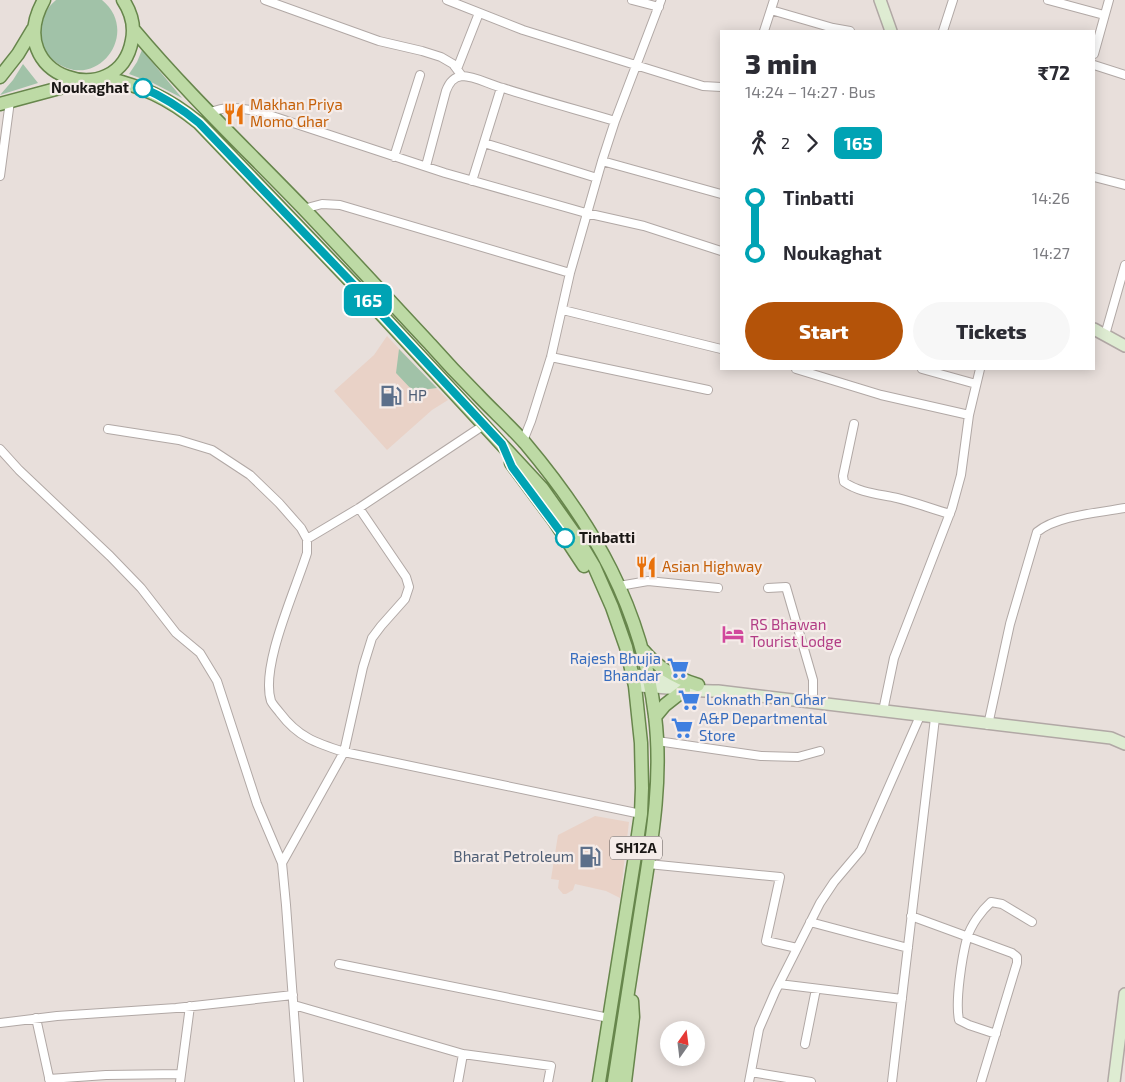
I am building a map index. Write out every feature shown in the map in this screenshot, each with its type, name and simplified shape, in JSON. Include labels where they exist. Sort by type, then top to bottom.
[{"type":"main road","name":"SH12A","points":[[44,0],[37,6],[33,29],[35,45],[42,60],[54,72],[70,79],[86,81],[104,77],[120,65],[130,49],[134,30],[131,14],[123,0]]},
{"type":"main road","points":[[880,0],[891,30]]},
{"type":"main road","points":[[0,77],[18,54],[33,29]]},
{"type":"main road","name":"SH12A","points":[[134,30],[209,113],[303,208],[476,394],[523,441],[582,518],[606,558],[619,586],[641,648],[649,681],[657,742],[657,793],[652,843],[614,1082]]},
{"type":"main road","name":"SH12A","points":[[104,77],[143,88],[162,96],[181,108],[199,123],[356,287],[502,444],[512,467],[555,522],[615,615],[626,647],[633,681],[639,713],[643,764],[641,814],[599,1082]]},
{"type":"main road","points":[[5,103],[86,81]]},
{"type":"main road","points":[[1095,329],[1125,346]]},
{"type":"main road","points":[[641,648],[648,657],[666,672],[687,682],[718,691],[988,725],[1111,738],[1125,744]]},
{"type":"main road","points":[[633,681],[698,685]]},
{"type":"main road","points":[[649,681],[684,690],[698,692],[718,691]]},
{"type":"main road","points":[[655,717],[684,690]]},
{"type":"main road","name":"SH12A","points":[[625,1082],[633,1017],[630,981]]},
{"type":"main road","points":[[1114,1082],[1123,1027],[1125,994]]},
{"type":"street","points":[[266,0],[379,41],[441,57],[452,64],[462,76]]},
{"type":"street","points":[[447,0],[523,30],[703,86],[720,87]]},
{"type":"street","points":[[523,441],[551,357],[570,273],[602,162],[615,121],[660,4],[632,0]]},
{"type":"street","points":[[764,30],[774,0]]},
{"type":"street","points":[[943,30],[953,0]]},
{"type":"street","points":[[1048,0],[1104,15]]},
{"type":"street","points":[[1095,50],[1109,0]]},
{"type":"street","points":[[771,10],[844,30]]},
{"type":"street","points":[[457,69],[479,13]]},
{"type":"street","points":[[1095,65],[1125,75]]},
{"type":"street","points":[[394,157],[420,75]]},
{"type":"street","points":[[426,166],[449,84],[454,78],[462,76],[615,121]]},
{"type":"street","points":[[472,181],[501,88]]},
{"type":"street","points":[[0,176],[5,103]]},
{"type":"street","points":[[209,113],[218,108],[233,107],[260,112],[472,181],[586,214],[644,226],[720,251]]},
{"type":"street","points":[[484,143],[597,178]]},
{"type":"street","points":[[602,162],[720,194]]},
{"type":"street","points":[[1095,177],[1125,185]]},
{"type":"street","points":[[303,208],[322,204],[340,205],[570,273]]},
{"type":"street","points":[[1105,335],[1125,265]]},
{"type":"street","points":[[562,310],[720,349]]},
{"type":"street","points":[[551,357],[708,390]]},
{"type":"street","points":[[799,370],[881,395],[969,415]]},
{"type":"street","points":[[926,370],[976,384]]},
{"type":"street","points":[[882,712],[894,658],[950,514],[961,475],[969,415],[980,370]]},
{"type":"street","points":[[854,424],[843,476],[844,482],[851,487],[864,491],[898,498],[950,514]]},
{"type":"street","points":[[307,538],[358,508],[484,425]]},
{"type":"street","points":[[108,429],[179,440],[212,450],[250,475],[301,528],[307,538],[307,553],[273,653],[268,688],[272,703],[288,723],[303,736],[319,744],[344,752],[641,814]]},
{"type":"street","points":[[0,449],[19,470],[117,562],[151,599],[176,633],[200,653],[208,663],[217,681],[257,804],[282,863],[299,1082]]},
{"type":"street","points":[[282,863],[344,752],[363,667],[372,638],[405,599],[409,587],[406,577],[358,508]]},
{"type":"street","points":[[988,725],[1010,624],[1031,546],[1037,532],[1042,527],[1059,521],[1125,508]]},
{"type":"street","points":[[619,586],[648,582],[718,588]]},
{"type":"street","points":[[768,588],[786,588],[812,680],[813,703]]},
{"type":"street","points":[[749,1082],[759,1029],[779,984],[820,902],[861,850],[920,716]]},
{"type":"street","points":[[892,1082],[935,718]]},
{"type":"street","points":[[657,742],[761,756],[798,757],[820,750]]},
{"type":"street","points":[[648,864],[780,876],[766,941],[797,948]]},
{"type":"street","points":[[996,1034],[969,1026],[959,1020],[957,1011],[958,995],[967,936],[983,909],[991,902],[1002,904],[1032,922]]},
{"type":"street","points":[[911,916],[1012,953],[1017,957],[1017,963],[983,1082]]},
{"type":"street","points":[[810,922],[908,948]]},
{"type":"street","points":[[340,964],[609,1018]]},
{"type":"street","points":[[779,984],[902,999]]},
{"type":"street","points":[[805,1044],[816,989]]},
{"type":"street","points":[[0,1023],[36,1018],[190,1006],[293,995]]},
{"type":"street","points":[[294,1005],[463,1054],[551,1066],[548,1082]]},
{"type":"street","points":[[36,1018],[49,1081],[106,1075],[180,1078],[190,1006]]},
{"type":"street","points":[[458,1082],[463,1054]]},
{"type":"street","points":[[750,1072],[811,1082]]},
{"type":"shaded area","name":"HP","points":[[387,336],[448,400],[432,410],[387,450],[334,391],[374,355]]},
{"type":"shaded area","name":"Bharat Petroleum","points":[[595,816],[629,822],[620,898],[606,891],[575,884],[573,890],[563,894],[558,888],[559,880],[551,879],[558,835]]},
{"type":"green space","points":[[56,0],[102,0],[113,13],[117,27],[116,41],[110,54],[100,64],[87,69],[72,70],[57,63],[46,52],[41,38],[41,27],[48,8]]},
{"type":"green space","points":[[142,50],[182,98],[153,83],[129,74]]},
{"type":"green space","points":[[23,64],[38,83],[0,95],[13,80]]},
{"type":"green space","points":[[399,349],[437,388],[413,391],[396,373]]},
{"type":"bus line","name":"165","points":[[143,88],[162,96],[181,108],[199,123],[356,287],[502,444],[512,467],[555,522],[565,538]]},
{"type":"place","name":"Noukaghat","points":[[143,88]]},
{"type":"place","name":"Makhan Priya Momo Ghar","points":[[234,114]]},
{"type":"place","name":"HP","points":[[391,396]]},
{"type":"place","name":"Tinbatti","points":[[565,538]]},
{"type":"place","name":"Asian Highway","points":[[646,567]]},
{"type":"place","name":"RS Bhawan Tourist Lodge","points":[[733,634]]},
{"type":"place","name":"Rajesh Bhujia Bhandar","points":[[678,668]]},
{"type":"place","name":"Loknath Pan Ghar","points":[[689,700]]},
{"type":"place","name":"A&P Departmental Store","points":[[682,728]]},
{"type":"place","name":"Bharat Petroleum","points":[[590,857]]}]
